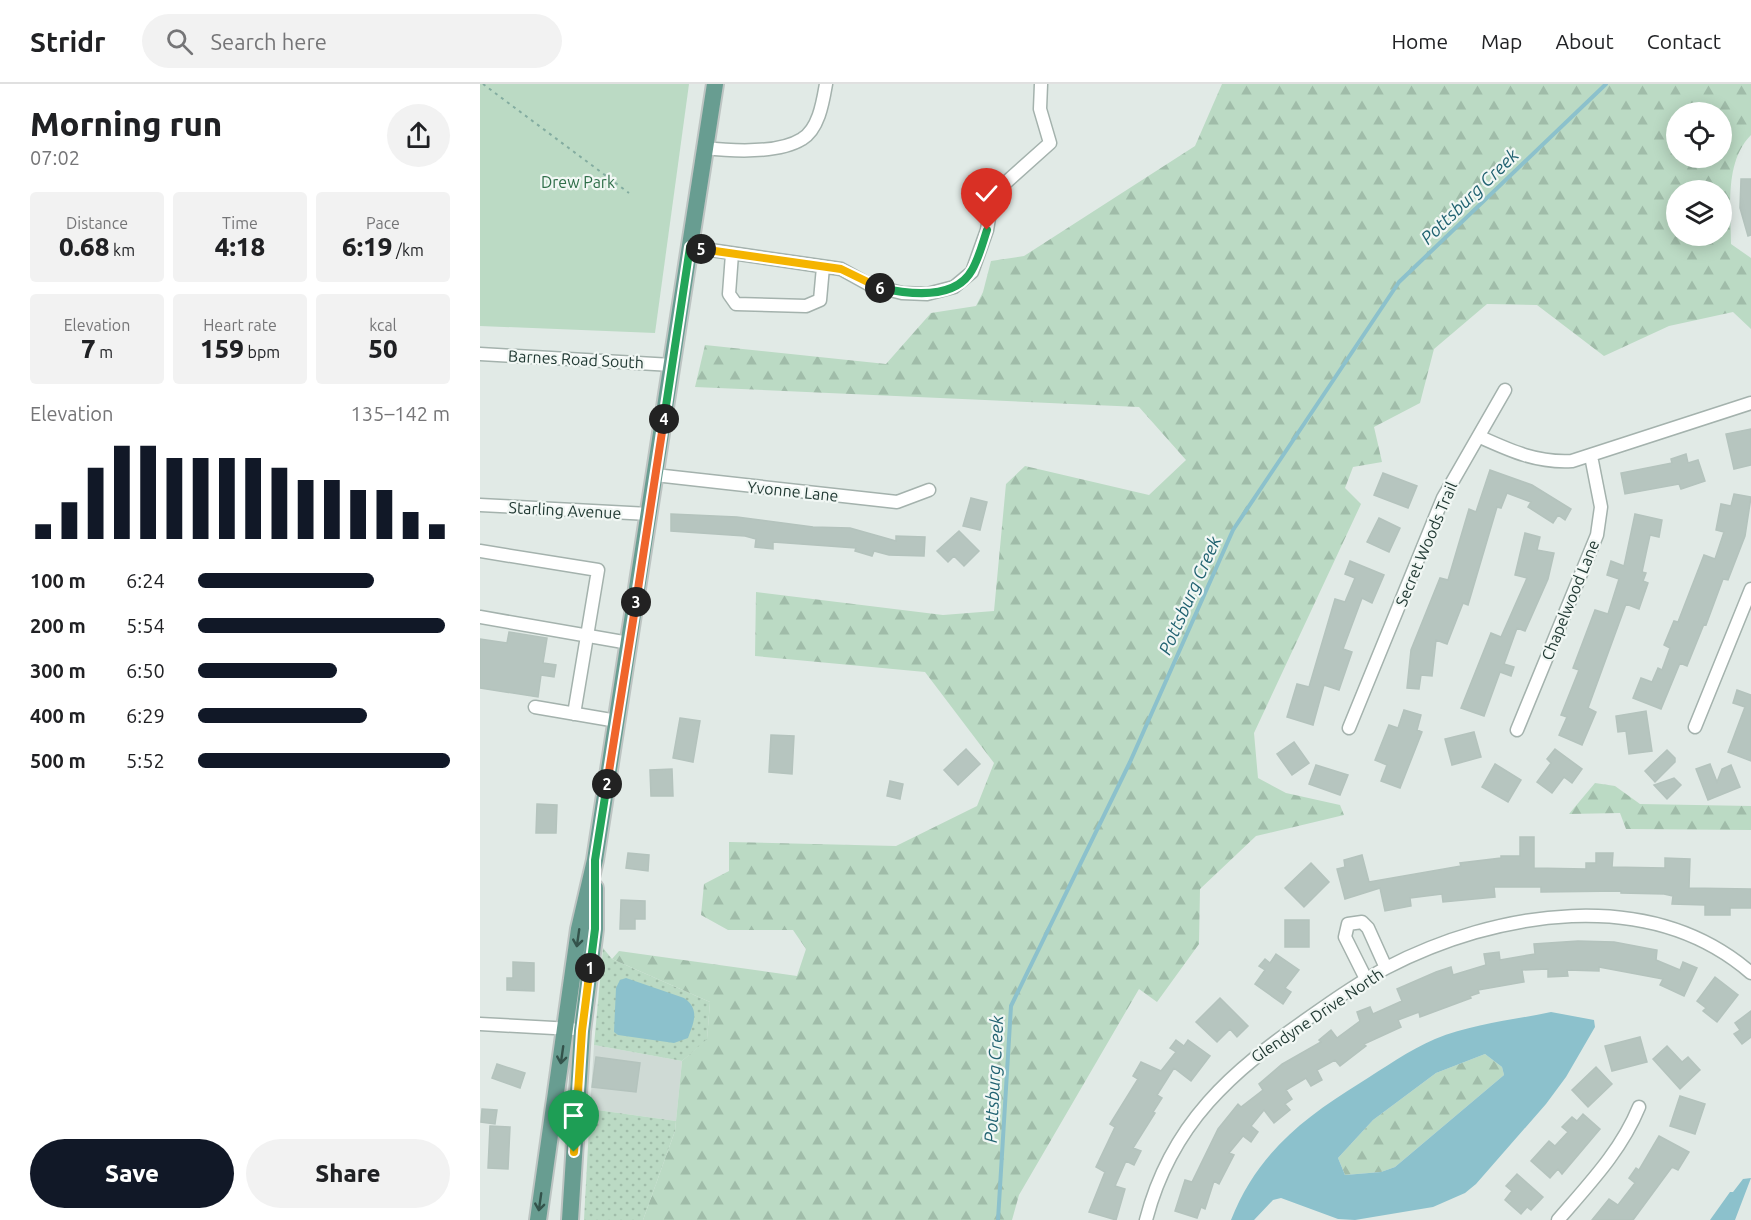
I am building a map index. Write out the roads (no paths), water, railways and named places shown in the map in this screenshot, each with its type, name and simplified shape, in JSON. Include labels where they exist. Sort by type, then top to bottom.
[{"type":"main road","points":[[570,1220],[579,1085],[574,1030],[579,928],[595,860],[715,84]]},
{"type":"main road","points":[[538,1220],[558,1082],[574,1030]]},
{"type":"street","points":[[704,148],[732,152],[803,139],[811,130],[821,108],[826,84]]},
{"type":"street","points":[[690,247],[841,269],[870,285],[902,293],[927,294],[954,287],[972,272],[987,230],[993,194],[1050,143],[1040,109],[1041,84]]},
{"type":"street","points":[[732,254],[729,294],[736,304],[806,306],[820,300],[823,267]]},
{"type":"street","name":"Barnes Road South","points":[[480,354],[672,365]]},
{"type":"street","name":"Secret Woods Trail","points":[[1349,729],[1443,498],[1505,390]]},
{"type":"street","points":[[1480,437],[1522,456],[1544,461],[1572,461],[1751,403]]},
{"type":"street","name":"Chapelwood Lane","points":[[1517,730],[1597,535],[1601,507],[1600,492],[1591,456]]},
{"type":"street","name":"Yvonne Lane","points":[[655,475],[897,502],[929,490]]},
{"type":"street","name":"Starling Avenue","points":[[480,505],[649,514]]},
{"type":"street","points":[[480,551],[598,570],[574,714]]},
{"type":"street","points":[[1695,727],[1751,590]]},
{"type":"street","points":[[480,617],[629,643]]},
{"type":"street","points":[[535,707],[617,721]]},
{"type":"street","name":"Glendyne Drive North","points":[[1146,1220],[1164,1171],[1183,1134],[1200,1111],[1232,1076],[1258,1053],[1366,980],[1386,968],[1465,935],[1524,922],[1588,916],[1637,920],[1685,934],[1713,947],[1749,969]]},
{"type":"street","points":[[1366,980],[1345,937],[1348,924],[1355,921],[1362,922],[1368,928],[1386,968]]},
{"type":"street","points":[[480,1024],[574,1030]]},
{"type":"street","points":[[558,1082],[579,1085]]},
{"type":"street","points":[[1558,1220],[1610,1160],[1630,1131],[1640,1107]]},
{"type":"water","points":[[626,978],[684,998],[689,1002],[694,1016],[688,1038],[674,1043],[618,1035],[614,1032],[616,988],[620,980]]},
{"type":"water","points":[[1551,1012],[1594,1020],[1595,1027],[1566,1077],[1546,1104],[1476,1184],[1465,1193],[1433,1207],[1355,1220],[1338,1219],[1281,1198],[1273,1200],[1254,1220],[1231,1220],[1254,1176],[1268,1157],[1301,1125],[1339,1097],[1425,1043],[1478,1026]],"holes":[[[1485,1054],[1502,1067],[1504,1075],[1395,1167],[1381,1172],[1345,1175],[1338,1158],[1373,1120],[1436,1073]]]},
{"type":"water","points":[[1751,1178],[1735,1220],[1710,1220],[1730,1192],[1733,1192],[1743,1179]]},
{"type":"waterway","name":"Pottsburg Creek","points":[[998,1220],[1011,1006],[1130,762],[1233,530],[1399,282],[1606,84]]},
{"type":"park label","name":"Drew Park","points":[[578,182]]}]
